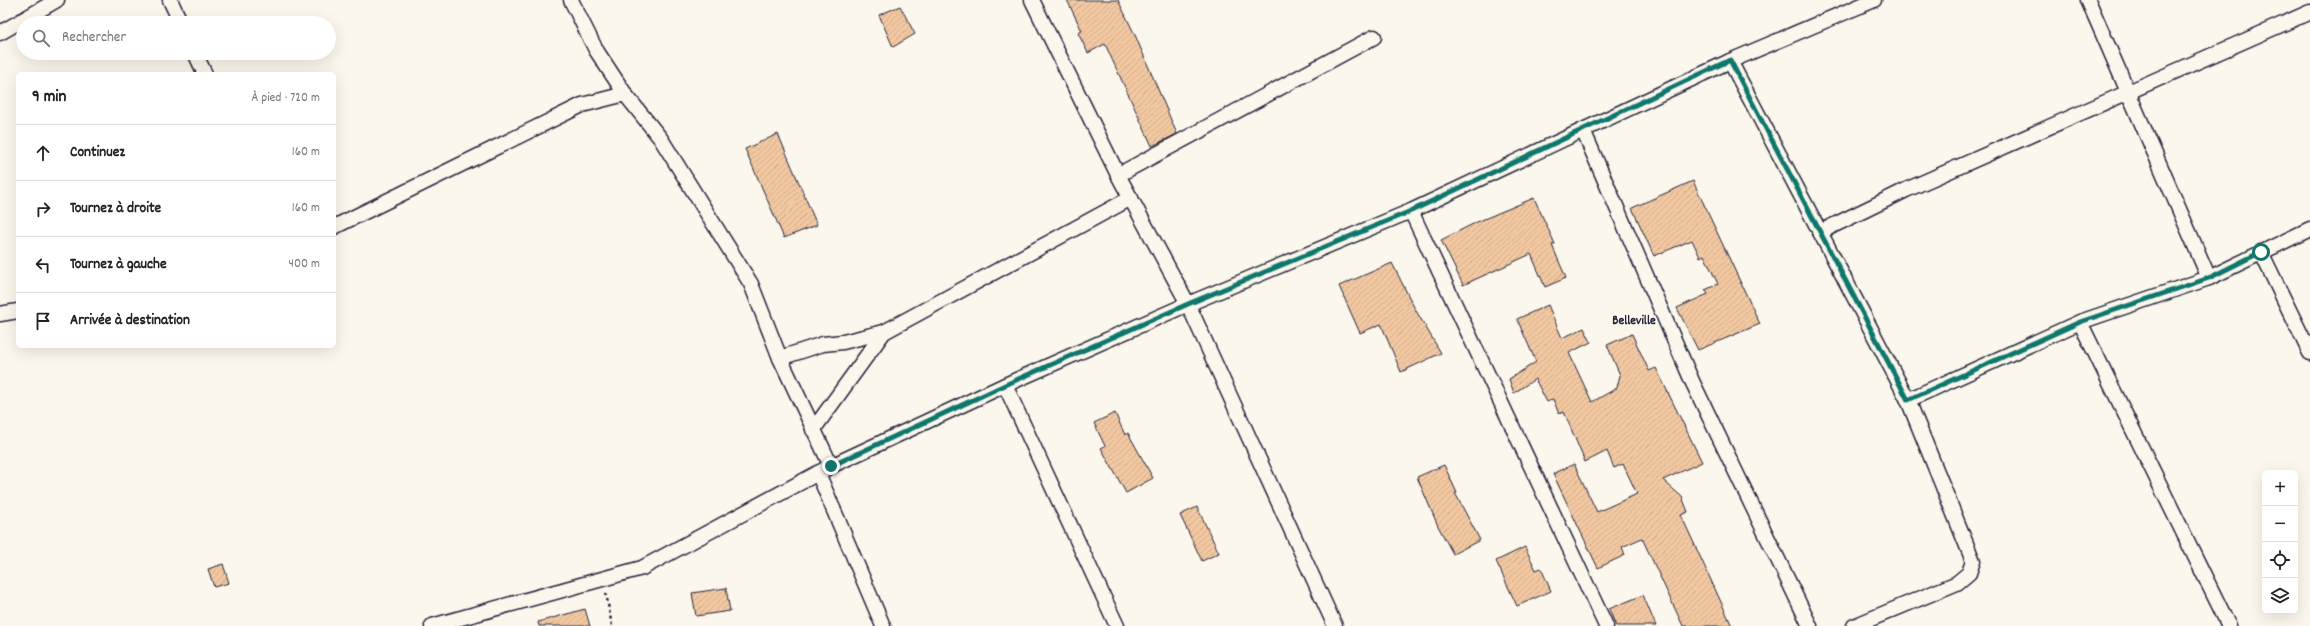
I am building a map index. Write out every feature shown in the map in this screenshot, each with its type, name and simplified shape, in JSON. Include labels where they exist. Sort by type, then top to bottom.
[{"type":"street","points":[[28,16],[57,0]]},
{"type":"street","points":[[170,0],[178,16]]},
{"type":"street","points":[[571,0],[596,50],[625,94],[661,138],[751,284],[780,358],[831,466]]},
{"type":"street","points":[[1032,0],[1118,175],[1188,304],[1335,626]]},
{"type":"street","points":[[432,626],[603,577],[642,568],[831,466],[1005,385],[1188,304],[1411,211],[1730,60],[1874,0]]},
{"type":"street","points":[[2088,0],[2130,92],[2209,278]]},
{"type":"street","points":[[1820,232],[1906,190],[2310,12]]},
{"type":"street","points":[[0,32],[16,23]]},
{"type":"street","points":[[1118,175],[1374,37]]},
{"type":"street","points":[[198,60],[204,72]]},
{"type":"street","points":[[1730,60],[1908,400],[1973,561],[1969,573],[1957,583],[1854,626]]},
{"type":"street","points":[[336,226],[582,105],[625,94]]},
{"type":"street","points":[[1583,130],[1692,381],[1810,626]]},
{"type":"street","points":[[780,358],[823,344],[843,342],[884,332],[1131,198]]},
{"type":"street","points":[[1411,211],[1606,626]]},
{"type":"street","points":[[1908,400],[2080,322],[2209,278],[2310,229]]},
{"type":"street","points":[[2261,252],[2310,353]]},
{"type":"street","points":[[0,314],[16,311]]},
{"type":"street","points":[[2080,322],[2229,626]]},
{"type":"street","points":[[813,430],[884,332]]},
{"type":"street","points":[[1005,385],[1117,626]]},
{"type":"street","points":[[818,473],[883,626]]},
{"type":"path","points":[[603,577],[612,626]]},
{"type":"building","points":[[1067,0],[1118,0],[1135,35],[1177,134],[1152,146],[1105,44],[1088,53],[1078,33],[1082,31]]},
{"type":"building","points":[[900,6],[915,34],[893,47],[879,15]]},
{"type":"building","points":[[778,134],[817,225],[784,238],[745,149]]},
{"type":"building","points":[[1693,181],[1760,324],[1698,350],[1677,308],[1708,294],[1705,290],[1718,284],[1704,255],[1700,257],[1692,240],[1654,256],[1632,208]]},
{"type":"building","points":[[1534,198],[1555,244],[1552,245],[1566,278],[1545,287],[1531,254],[1463,285],[1441,240],[1477,222]]},
{"type":"building","points":[[1392,263],[1415,309],[1441,353],[1401,372],[1381,324],[1360,333],[1339,286]]},
{"type":"building","points":[[1548,305],[1562,338],[1584,328],[1591,342],[1569,353],[1592,402],[1617,388],[1620,375],[1607,345],[1632,334],[1649,371],[1656,368],[1702,462],[1663,480],[1682,497],[1688,512],[1681,515],[1732,626],[1683,626],[1642,538],[1622,547],[1625,555],[1598,568],[1553,474],[1574,464],[1597,512],[1637,494],[1623,464],[1614,468],[1607,451],[1585,462],[1564,412],[1559,414],[1553,399],[1547,402],[1535,379],[1514,393],[1509,379],[1536,362],[1517,319]]},
{"type":"building","points":[[1115,413],[1125,435],[1128,433],[1153,478],[1126,493],[1101,448],[1105,446],[1094,423]]},
{"type":"building","points":[[1444,465],[1457,493],[1455,493],[1480,540],[1453,554],[1438,526],[1417,477]]},
{"type":"building","points":[[1197,507],[1219,553],[1202,561],[1180,515]]},
{"type":"building","points":[[1525,547],[1536,570],[1541,568],[1551,591],[1517,606],[1496,561]]},
{"type":"building","points":[[223,564],[229,583],[214,587],[208,569]]},
{"type":"building","points":[[726,588],[730,611],[696,616],[692,593]]},
{"type":"building","points":[[1643,595],[1656,626],[1616,626],[1609,609]]},
{"type":"building","points":[[585,609],[590,626],[539,626],[538,622]]},
{"type":"district","name":"Belleville","points":[[1634,319]]},
{"type":"route","points":[[831,466],[1005,385],[1188,304],[1281,267],[1411,211],[1730,60],[1908,400],[2080,322],[2209,278],[2261,252]]}]
